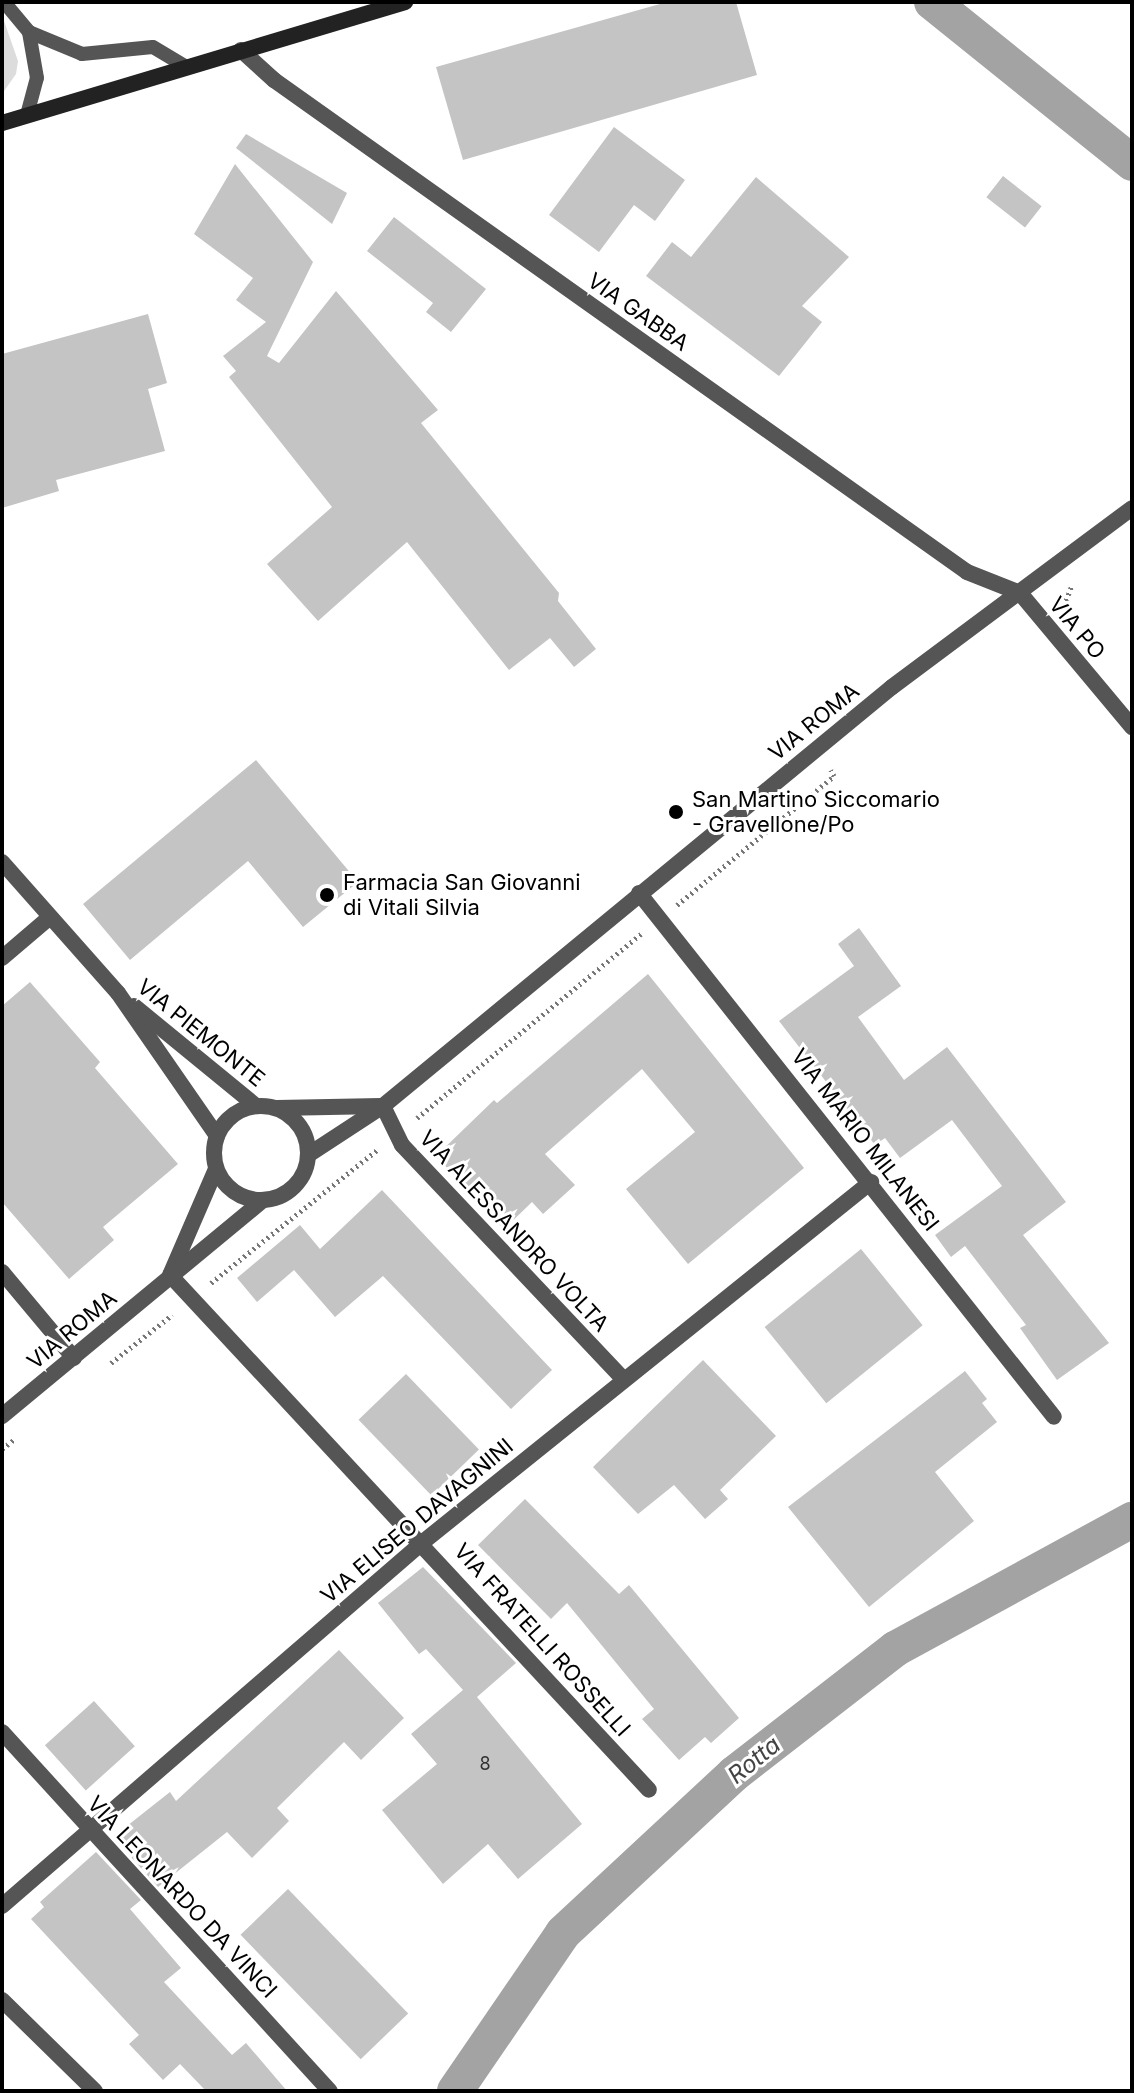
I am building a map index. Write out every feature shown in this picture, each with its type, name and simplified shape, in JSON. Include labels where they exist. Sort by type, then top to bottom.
[{"type":"main road","points":[[2,123],[405,2]]},
{"type":"street","name":"VIA GABBA","points":[[241,50],[274,80],[967,572],[1020,593]]},
{"type":"street","name":"VIA ROMA","points":[[308,1155],[383,1106],[818,749],[1132,508]]},
{"type":"street","name":"VIA PO","points":[[1020,593],[1132,727]]},
{"type":"street","name":"VIA PIEMONTE","points":[[2,862],[118,993],[217,1136]]},
{"type":"street","name":"VIA MARIO MILANESI","points":[[639,893],[871,1182],[1054,1417]]},
{"type":"street","points":[[2,958],[50,917]]},
{"type":"street","name":"VIA PIEMONTE","points":[[118,993],[264,1107]]},
{"type":"street","points":[[264,1107],[298,1125],[308,1155],[305,1169],[289,1191],[263,1200],[235,1192],[216,1169],[217,1136],[232,1116],[264,1107],[383,1106]]},
{"type":"street","name":"VIA ALESSANDRO VOLTA","points":[[383,1106],[395,1136],[623,1379]]},
{"type":"street","name":"VIA ROMA","points":[[170,1275],[216,1169]]},
{"type":"street","name":"VIA ELISEO DAVAGNINI","points":[[2,1906],[423,1542],[871,1182]]},
{"type":"street","name":"VIA ROMA","points":[[2,1416],[263,1200]]},
{"type":"street","points":[[2,1272],[74,1358]]},
{"type":"street","name":"VIA FRATELLI ROSSELLI","points":[[170,1275],[423,1542],[649,1790]]},
{"type":"street","name":"VIA LEONARDO DA VINCI","points":[[2,1732],[330,2091]]},
{"type":"street","points":[[2,2000],[95,2091]]},
{"type":"lane","points":[[4,2],[29,32],[82,54],[153,47],[186,67]]},
{"type":"lane","points":[[27,115],[37,78],[29,32]]},
{"type":"path","points":[[1062,643],[1073,633],[1062,612],[1074,582]]},
{"type":"path","points":[[109,1365],[395,1136],[834,776],[818,749]]},
{"type":"path","points":[[2,1449],[26,1431]]},
{"type":"shaded area","points":[[2,15],[18,61],[16,74],[2,94]]},
{"type":"building","points":[[667,2],[736,2],[757,75],[463,160],[436,67]]},
{"type":"building","points":[[614,127],[685,180],[655,221],[634,205],[599,252],[549,215]]},
{"type":"building","points":[[246,134],[347,193],[332,224],[236,148]]},
{"type":"building","points":[[235,164],[313,262],[267,356],[279,363],[336,291],[438,410],[421,423],[559,593],[558,601],[596,649],[574,667],[550,638],[509,670],[407,542],[318,621],[267,564],[332,507],[229,377],[236,371],[223,356],[266,322],[236,300],[253,278],[194,234]]},
{"type":"building","points":[[1003,176],[1042,206],[1025,227],[986,197]]},
{"type":"building","points":[[756,177],[849,257],[802,306],[822,322],[779,376],[646,276],[672,242],[691,257]]},
{"type":"building","points":[[394,217],[486,289],[451,332],[426,312],[433,303],[367,251]]},
{"type":"building","points":[[148,314],[167,383],[148,389],[165,451],[56,480],[59,491],[2,508],[2,354]]},
{"type":"building","points":[[256,760],[358,882],[303,927],[248,861],[130,960],[83,904]]},
{"type":"building","points":[[859,928],[901,986],[858,1017],[904,1080],[947,1047],[1066,1202],[1023,1235],[1109,1343],[1057,1380],[1020,1328],[1026,1325],[965,1246],[951,1257],[935,1235],[1002,1186],[952,1120],[900,1158],[885,1138],[875,1145],[779,1021],[854,966],[838,944]]},
{"type":"building","points":[[648,974],[804,1168],[688,1264],[626,1189],[695,1132],[642,1069],[545,1154],[575,1185],[543,1214],[532,1202],[504,1229],[436,1156],[494,1100],[497,1103]]},
{"type":"building","points":[[30,982],[100,1062],[95,1068],[178,1164],[103,1227],[114,1240],[69,1279],[2,1202],[2,1006]]},
{"type":"building","points":[[382,1190],[552,1370],[511,1409],[383,1276],[335,1317],[294,1270],[257,1302],[237,1278],[300,1225],[320,1249]]},
{"type":"building","points":[[861,1249],[923,1325],[826,1403],[765,1327]]},
{"type":"building","points":[[703,1360],[776,1436],[720,1490],[728,1499],[705,1519],[674,1485],[638,1514],[593,1467]]},
{"type":"building","points":[[965,1371],[987,1399],[982,1403],[997,1422],[935,1472],[974,1521],[869,1607],[788,1507]]},
{"type":"building","points":[[406,1374],[479,1450],[431,1495],[359,1420]]},
{"type":"building","points":[[525,1499],[619,1594],[629,1585],[739,1718],[711,1743],[705,1737],[679,1760],[642,1719],[654,1709],[567,1603],[551,1619],[478,1545]]},
{"type":"building","points":[[423,1567],[516,1663],[477,1697],[582,1824],[518,1879],[488,1844],[443,1884],[382,1810],[437,1764],[411,1734],[463,1690],[426,1649],[419,1654],[378,1603]]},
{"type":"building","points":[[339,1650],[404,1718],[361,1760],[344,1742],[277,1808],[289,1821],[252,1858],[227,1832],[158,1887],[113,1837],[170,1792],[176,1801]]},
{"type":"building","points":[[94,1701],[135,1746],[86,1790],[45,1745]]},
{"type":"building","points":[[96,1852],[141,1900],[130,1909],[181,1968],[164,1982],[232,2055],[246,2043],[287,2091],[206,2091],[180,2064],[163,2080],[129,2044],[139,2035],[31,1919],[44,1907],[40,1902]]},
{"type":"building","points":[[288,1889],[408,2013],[361,2059],[241,1935]]},
{"type":"waterway","points":[[932,2],[1132,163]]},
{"type":"waterway","name":"Rotta","points":[[455,2091],[563,1933],[734,1774],[895,1649],[1132,1520]]},
{"type":"place","name":"San Martino Siccomario - Gravellone/Po","points":[[676,812]]},
{"type":"place","name":"Farmacia San Giovanni di Vitali Silvia","points":[[327,895]]}]
